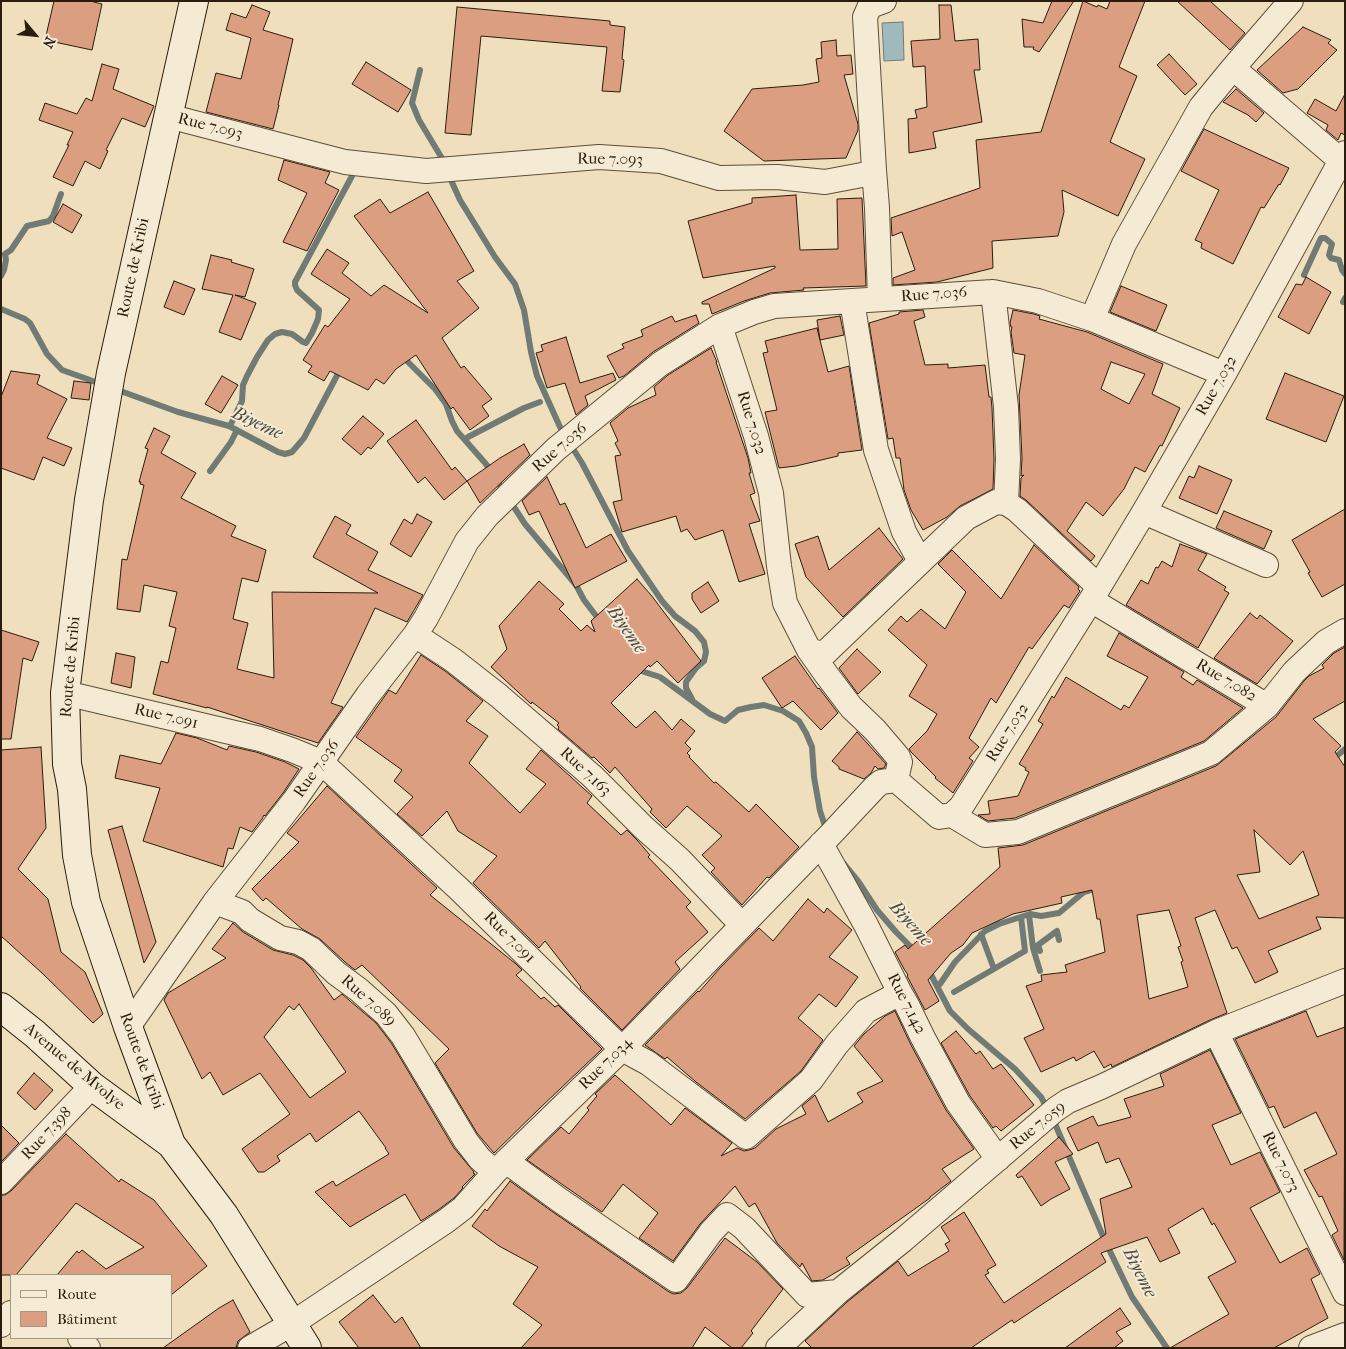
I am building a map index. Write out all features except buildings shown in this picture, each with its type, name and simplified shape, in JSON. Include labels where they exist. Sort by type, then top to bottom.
[{"type":"main road","name":"Route de Kribi","points":[[194,1],[104,406],[89,500],[65,693],[67,764],[72,789],[77,855],[86,902],[128,1027],[171,1144],[224,1216],[307,1348]]},
{"type":"main road","name":"Avenue de Mvolye","points":[[1,1007],[35,1034],[92,1086],[171,1144]]},
{"type":"street","points":[[880,299],[877,208],[865,17],[873,4],[884,1]]},
{"type":"street","points":[[1092,319],[1124,244],[1201,107],[1291,1]]},
{"type":"street","points":[[1233,68],[1343,156]]},
{"type":"street","name":"Rue 7.093","points":[[168,116],[345,162],[426,171],[599,156],[661,161],[719,178],[777,178],[825,182],[867,174],[874,170]]},
{"type":"street","name":"Rue 7.032","points":[[952,814],[962,807],[1144,512],[1224,374],[1343,156]]},
{"type":"street","points":[[809,650],[825,653],[966,518],[996,502],[1006,503],[1008,459],[1006,407],[993,292]]},
{"type":"street","name":"Rue 7.036","points":[[128,1027],[215,902],[294,802],[368,695],[415,635],[467,541],[487,516],[565,442],[660,364],[720,326],[774,306],[993,292],[1038,301],[1092,319],[1224,374]]},
{"type":"street","points":[[852,301],[876,450],[904,532],[920,561]]},
{"type":"street","name":"Rue 7.032","points":[[720,326],[756,436],[771,493],[785,603],[809,650],[851,707],[875,730],[898,757],[900,762],[896,780]]},
{"type":"street","name":"Rue 7.082","points":[[1006,503],[1017,510],[1095,594],[1267,706],[1294,672],[1326,642],[1345,631]]},
{"type":"street","points":[[1144,512],[1266,565]]},
{"type":"street","name":"Rue 7.163","points":[[415,635],[453,660],[499,696],[592,776],[643,827],[680,860],[742,925]]},
{"type":"street","name":"Rue 7.091","points":[[65,693],[260,739],[321,762],[459,888],[622,1049],[648,1063],[746,1137],[811,1080],[866,1011],[900,993]]},
{"type":"street","points":[[896,780],[939,817],[952,814],[985,835],[1018,832],[1212,753],[1267,706]]},
{"type":"street","name":"Rue 7.034","points":[[250,1348],[292,1323],[464,1208],[500,1166],[622,1049],[875,786],[881,782],[896,780]]},
{"type":"street","name":"Rue 7.142","points":[[821,844],[866,925],[958,1104],[998,1159]]},
{"type":"street","name":"Rue 7.089","points":[[215,902],[242,912],[250,920],[280,938],[298,942],[311,950],[386,1014],[404,1036],[466,1141],[480,1159],[500,1166],[558,1199],[676,1280],[727,1215],[744,1228],[807,1296],[838,1292]]},
{"type":"street","name":"Rue 7.059","points":[[778,1348],[838,1292],[903,1240],[1056,1109],[1068,1101],[1216,1032],[1345,981]]},
{"type":"street","name":"Rue 7.073","points":[[1216,1032],[1345,1293]]},
{"type":"street","name":"Rue 7.398","points":[[1,1182],[92,1086]]},
{"type":"street","points":[[1,1325],[10,1314]]},
{"type":"street","points":[[1311,1348],[1345,1335]]},
{"type":"water","points":[[903,22],[904,60],[884,61],[882,23]]},
{"type":"waterway","points":[[420,70],[412,103],[419,120],[443,160]]},
{"type":"waterway","points":[[230,426],[242,401],[243,385],[268,340],[275,334],[282,332],[292,334],[306,343],[312,333],[318,319],[319,310],[297,290],[295,282],[352,176]]},
{"type":"waterway","points":[[450,178],[460,200],[495,257],[515,284],[524,310],[537,376],[565,435]]},
{"type":"waterway","points":[[5,254],[11,250],[27,226],[49,221],[53,216],[61,194]]},
{"type":"waterway","points":[[1304,275],[1321,238],[1325,238],[1332,244],[1329,255],[1331,258],[1339,260],[1345,274]]},
{"type":"waterway","points":[[1,276],[6,260],[5,254]]},
{"type":"waterway","points":[[1343,302],[1345,298]]},
{"type":"waterway","name":"Biyeme","points":[[1,309],[30,323],[47,354],[62,370],[104,385]]},
{"type":"waterway","name":"Biyeme","points":[[403,357],[435,389],[446,404],[457,431],[486,464],[525,524],[576,585],[584,600],[600,621]]},
{"type":"waterway","name":"Biyeme","points":[[115,389],[178,412],[229,426],[285,454],[292,452],[304,438],[341,368]]},
{"type":"waterway","points":[[468,437],[524,408],[540,402]]},
{"type":"waterway","points":[[210,471],[236,432]]},
{"type":"waterway","points":[[570,444],[628,551],[662,601],[675,616],[695,631],[704,642],[706,652],[704,661],[696,668],[686,682],[686,688],[692,699]]},
{"type":"waterway","name":"Biyeme","points":[[635,669],[660,677],[710,714],[725,721],[738,710],[764,705],[783,711],[799,721],[812,747],[814,777],[820,811],[827,832]]},
{"type":"waterway","points":[[1332,760],[1345,749]]},
{"type":"waterway","name":"Biyeme","points":[[844,864],[877,910],[915,951]]},
{"type":"waterway","points":[[940,984],[955,962],[985,931],[999,924],[1030,914],[1041,916],[1059,913],[1084,892],[1091,890]]},
{"type":"waterway","points":[[1029,915],[1033,948],[1040,971]]},
{"type":"waterway","points":[[954,992],[1025,951],[1021,917]]},
{"type":"waterway","points":[[1040,951],[1038,945],[1057,931],[1059,940]]},
{"type":"waterway","points":[[981,934],[994,969]]},
{"type":"waterway","name":"Biyeme","points":[[928,969],[950,1011],[1015,1069],[1041,1097],[1048,1110]]},
{"type":"waterway","name":"Biyeme","points":[[1053,1119],[1105,1241],[1132,1297],[1167,1348]]}]
